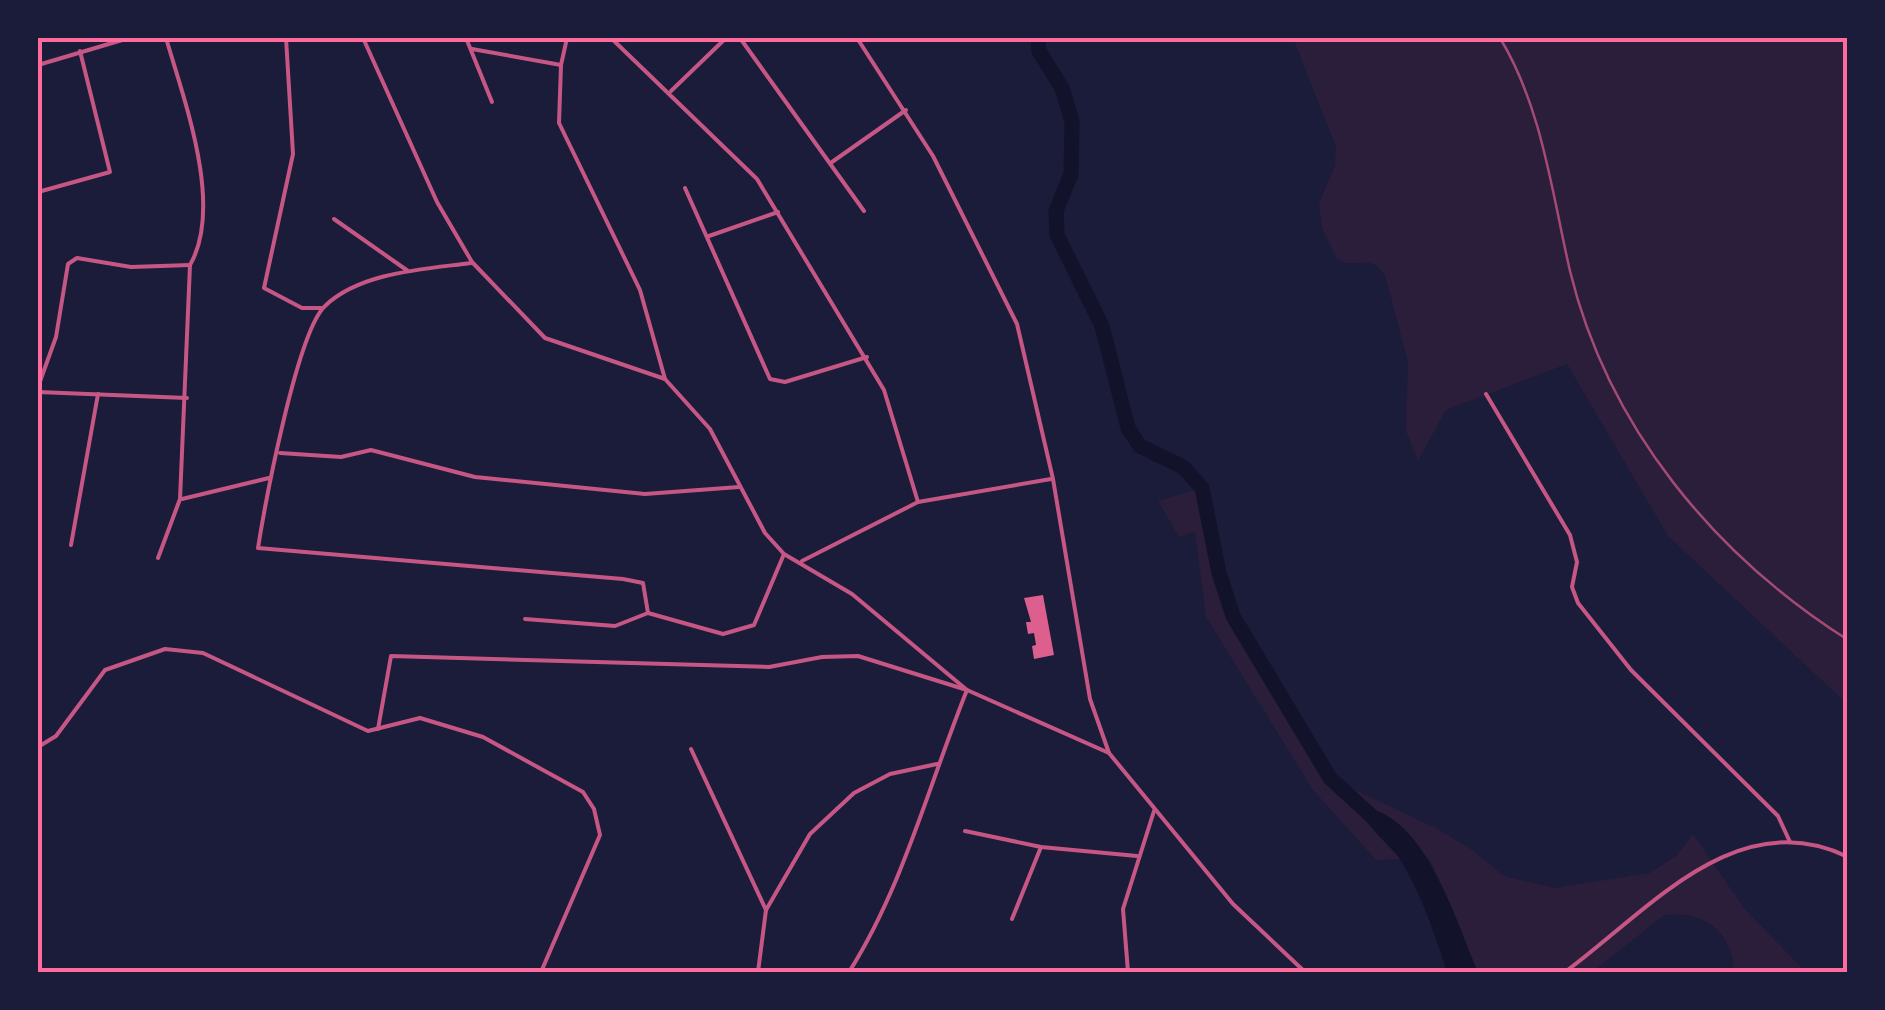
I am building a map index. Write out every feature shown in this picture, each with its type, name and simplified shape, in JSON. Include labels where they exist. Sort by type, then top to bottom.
[{"type":"street","points":[[38,64],[129,38]]},
{"type":"street","points":[[158,558],[180,499],[190,265],[202,244],[198,146],[166,38]]},
{"type":"street","points":[[286,38],[292,154],[264,288],[302,308],[322,308],[347,291],[408,271],[472,262]]},
{"type":"street","points":[[363,38],[437,202],[472,262],[545,338],[665,379]]},
{"type":"street","points":[[466,38],[492,102]]},
{"type":"street","points":[[568,38],[561,65],[560,123],[640,290],[665,379],[710,429],[765,533],[784,554],[802,561],[866,605],[966,690]]},
{"type":"street","points":[[611,38],[747,166],[778,212],[884,390],[918,502]]},
{"type":"street","points":[[671,91],[726,38]]},
{"type":"street","points":[[740,38],[864,210]]},
{"type":"street","points":[[857,38],[906,110],[1017,324],[1053,479],[1090,700],[1109,752],[1250,923],[1305,972]]},
{"type":"street","points":[[472,48],[561,65]]},
{"type":"street","points":[[38,192],[110,172],[80,51]]},
{"type":"street","points":[[831,162],[906,110]]},
{"type":"street","points":[[686,188],[770,379],[785,382],[867,356]]},
{"type":"street","points":[[708,236],[778,212]]},
{"type":"street","points":[[334,219],[408,271]]},
{"type":"street","points":[[187,398],[98,394],[38,386],[56,337],[68,264],[77,258],[131,267],[190,265]]},
{"type":"street","points":[[322,308],[288,397],[280,454],[270,478],[258,548],[623,579],[643,583],[648,613]]},
{"type":"street","points":[[71,545],[98,394]]},
{"type":"street","points":[[1486,394],[1574,544],[1577,562],[1572,587],[1578,603],[1631,670],[1778,816],[1790,842]]},
{"type":"street","points":[[280,454],[341,458],[370,450],[475,477],[644,494],[740,488]]},
{"type":"street","points":[[180,499],[270,478]]},
{"type":"street","points":[[802,561],[918,502],[1053,479]]},
{"type":"street","points":[[525,619],[602,627],[648,613],[723,634],[745,631],[754,625],[784,554]]},
{"type":"street","points":[[38,747],[56,736],[106,670],[134,656],[166,649],[202,653],[368,732],[420,718],[483,737],[582,792],[594,809],[600,835],[542,972]]},
{"type":"street","points":[[378,729],[391,656],[769,667],[858,656],[966,690],[1109,752]]},
{"type":"street","points":[[848,972],[867,943],[906,851],[966,690]]},
{"type":"street","points":[[691,749],[766,910]]},
{"type":"street","points":[[758,972],[766,910],[810,834],[854,794],[890,774],[936,764]]},
{"type":"street","points":[[1128,972],[1123,910],[1154,811]]},
{"type":"street","points":[[966,832],[1041,847],[1137,856]]},
{"type":"street","points":[[1565,972],[1694,870],[1742,850],[1790,842],[1814,844],[1848,857]]},
{"type":"street","points":[[1012,918],[1041,847]]},
{"type":"shaded area","points":[[1293,38],[1847,38],[1847,704],[1668,536],[1567,364],[1446,410],[1418,461],[1406,431],[1408,362],[1385,275],[1373,264],[1337,259],[1322,228],[1319,203],[1335,166],[1336,147]]},
{"type":"shaded area","points":[[1202,488],[1219,573],[1233,616],[1330,778],[1436,828],[1474,851],[1504,876],[1554,888],[1650,873],[1677,855],[1693,834],[1744,908],[1806,972],[1733,972],[1732,958],[1722,935],[1702,920],[1677,915],[1663,916],[1592,972],[1478,972],[1430,860],[1364,808],[1366,822],[1400,859],[1376,860],[1313,790],[1206,617],[1195,532],[1179,537],[1158,501]]},
{"type":"shaded area","points":[[1363,808],[1385,815],[1421,849],[1449,900],[1478,972],[1447,972],[1410,877],[1370,824]]},
{"type":"building","points":[[1043,595],[1054,655],[1034,659],[1032,646],[1036,645],[1034,633],[1028,634],[1026,622],[1031,622],[1024,598]]},
{"type":"waterway","points":[[1038,38],[1039,51],[1062,88],[1072,121],[1071,174],[1056,211],[1057,235],[1102,326],[1128,428],[1140,446],[1183,467],[1202,488],[1219,573],[1233,616],[1330,778],[1378,822]]},
{"type":"railway","points":[[1500,38],[1536,121],[1587,328],[1639,434],[1711,527],[1799,606],[1848,640]]}]
